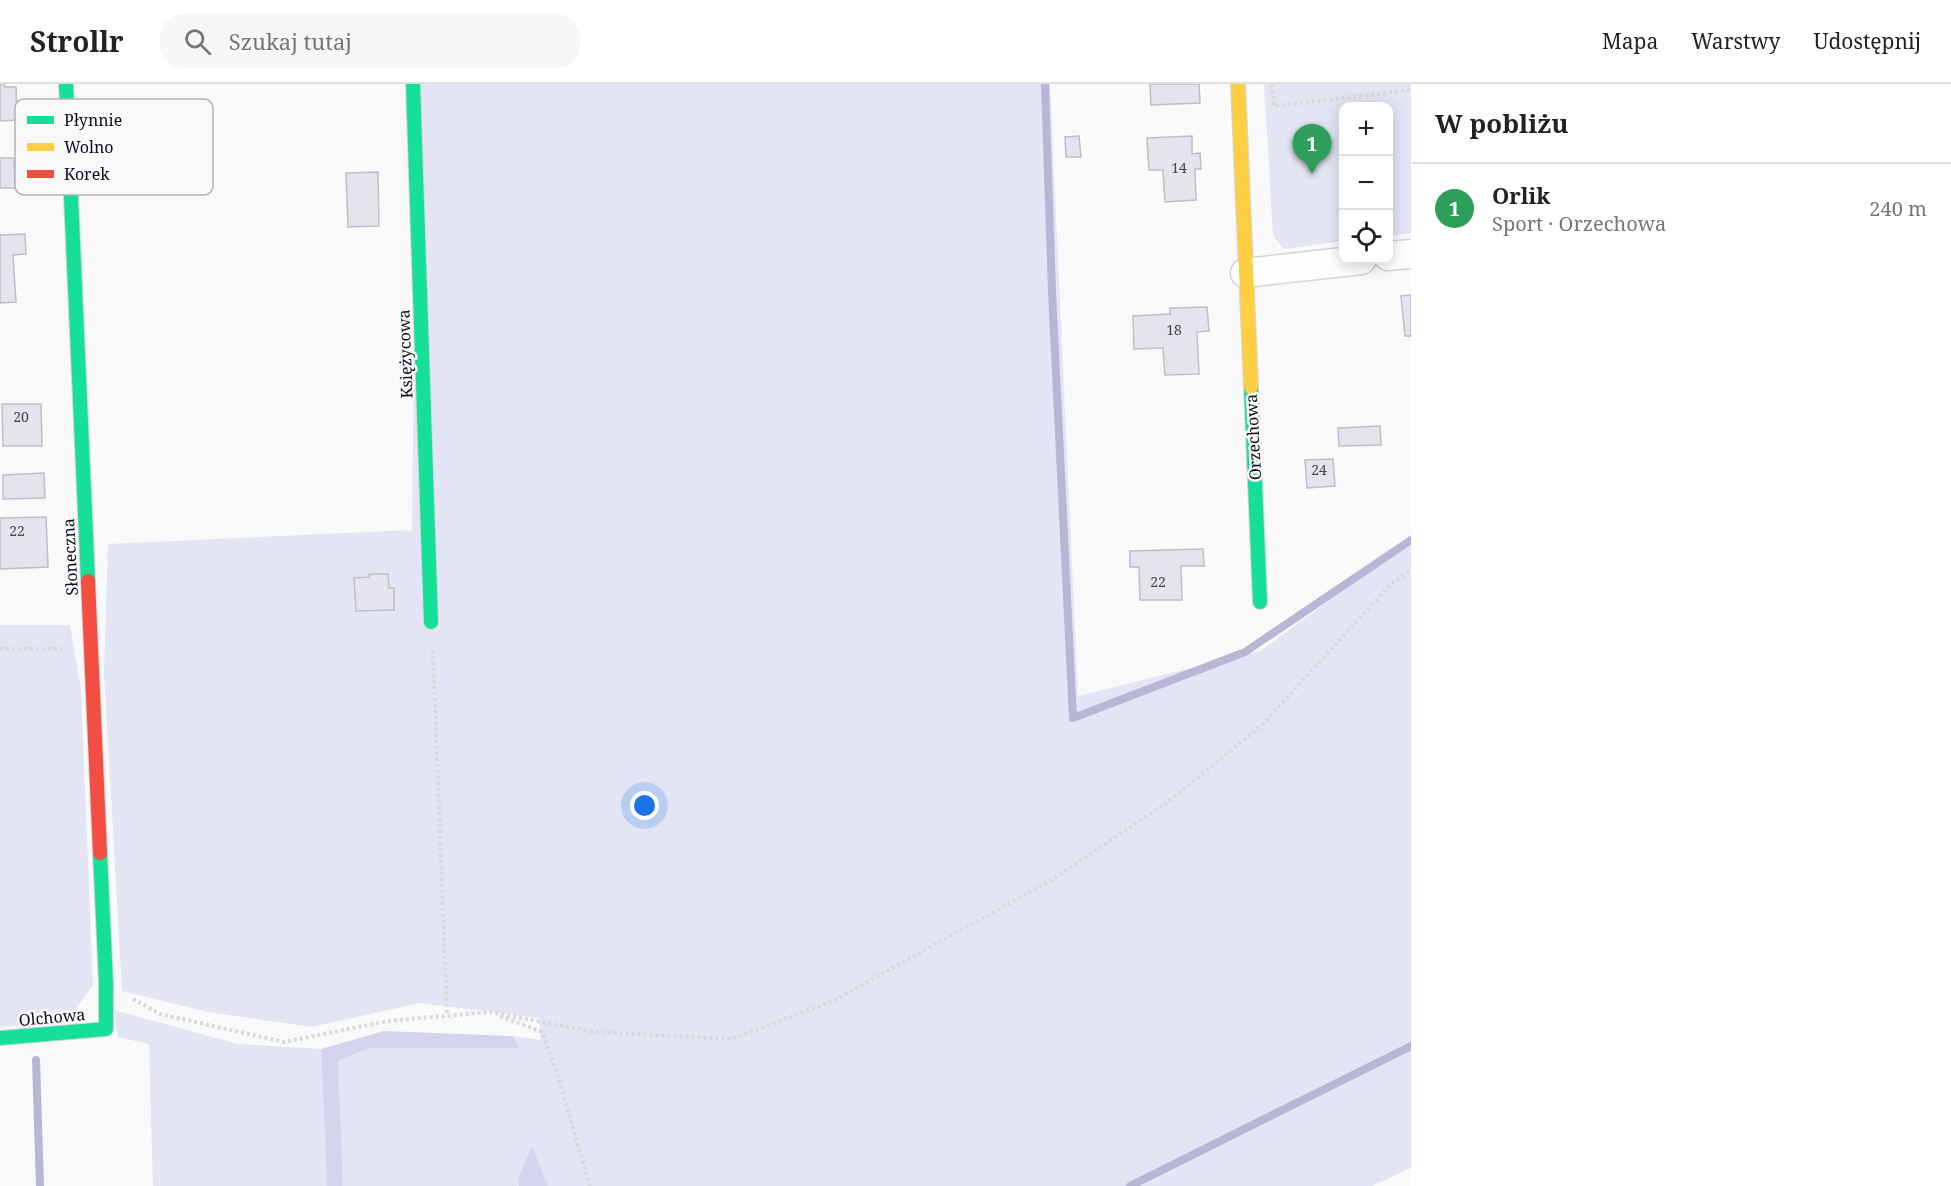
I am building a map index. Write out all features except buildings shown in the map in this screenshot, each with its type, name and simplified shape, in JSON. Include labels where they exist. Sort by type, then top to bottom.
[{"type":"street","name":"Słoneczna","points":[[66,84],[67,99]]},
{"type":"street","name":"Księżycowa","points":[[412,84],[431,622]]},
{"type":"street","name":"Orzechowa","points":[[1238,84],[1260,602]]},
{"type":"street","name":"Słoneczna","points":[[71,195],[106,983],[106,1029]]},
{"type":"street","points":[[1393,256],[1411,254]]},
{"type":"street","points":[[1245,273],[1339,262]]},
{"type":"street","name":"Olchowa","points":[[0,1038],[106,1029]]},
{"type":"path","points":[[1272,84],[1274,106],[1411,90]]},
{"type":"path","points":[[106,983],[160,1014],[284,1042],[388,1021],[490,1012],[594,1032],[732,1039],[833,1001],[1053,879],[1168,802],[1262,725],[1391,585],[1411,570]]},
{"type":"path","points":[[431,622],[447,1015]]},
{"type":"path","points":[[0,650],[92,650]]},
{"type":"path","points":[[490,1012],[542,1032],[558,1077],[590,1186]]},
{"type":"shaded area","points":[[417,84],[1050,84],[1078,696],[1260,651],[1411,541],[1411,1168],[1372,1186],[548,1186],[532,1147],[518,1178],[519,1186],[343,1186],[337,1061],[369,1048],[518,1048],[513,1036],[541,1040],[539,1018],[420,1003],[312,1027],[208,1012],[122,991],[104,672],[108,544],[412,530]]},
{"type":"shaded area","points":[[1264,84],[1411,84],[1411,233],[1393,235],[1393,102],[1339,102],[1339,242],[1284,249],[1273,236]]},
{"type":"shaded area","points":[[0,625],[70,625],[81,690],[93,985],[75,1010],[52,1023],[0,1027]]},
{"type":"shaded area","points":[[114,1010],[238,1044],[321,1049],[327,1186],[153,1186],[149,1044],[118,1037]]},
{"type":"shaded area","points":[[384,1031],[513,1036],[519,1048],[369,1048],[338,1061],[343,1186],[327,1186],[321,1049]]},
{"type":"shaded area","points":[[532,1146],[548,1186],[519,1186],[518,1178]]},
{"type":"waterway","points":[[1045,84],[1052,292],[1073,718],[1245,652],[1411,540]]},
{"type":"waterway","points":[[1130,1186],[1411,1046]]},
{"type":"waterway","points":[[36,1060],[40,1186]]},
{"type":"traffic: fast","points":[[66,84],[67,99]]},
{"type":"traffic: fast","points":[[413,84],[431,622]]},
{"type":"traffic: fast","points":[[71,195],[88,581]]},
{"type":"traffic: fast","points":[[1251,387],[1260,602]]},
{"type":"traffic: fast","points":[[0,1038],[106,1029],[100,853]]},
{"type":"traffic: slow","points":[[1238,84],[1251,387]]},
{"type":"traffic: jam","points":[[88,581],[100,853]]},
{"type":"place","name":"Orlik","points":[[1312,174]]}]
